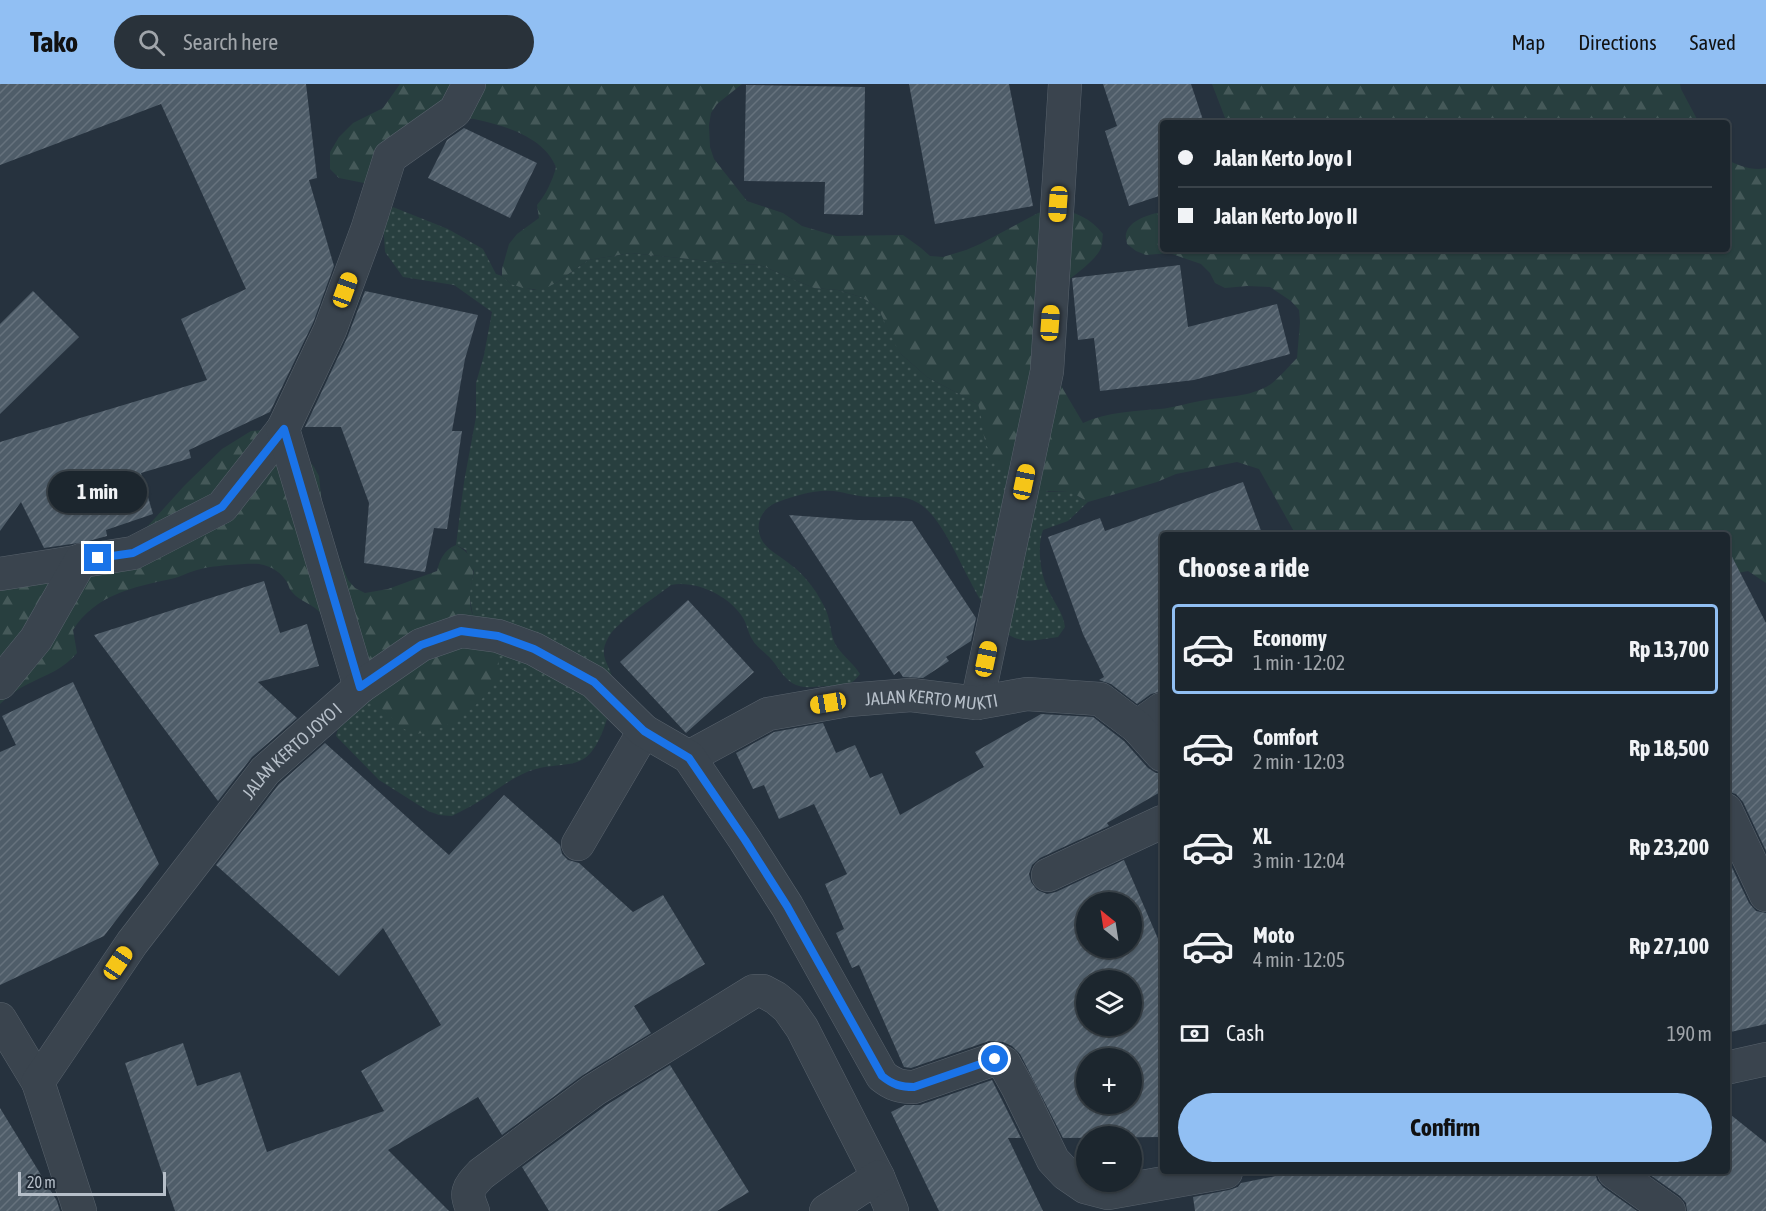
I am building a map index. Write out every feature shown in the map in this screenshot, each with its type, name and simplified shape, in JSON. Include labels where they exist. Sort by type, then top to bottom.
[{"type":"street","points":[[0,574],[133,553],[222,507],[284,429],[330,330],[367,230],[390,157],[455,111],[469,84]]},
{"type":"street","points":[[977,703],[1047,371],[1065,84]]},
{"type":"street","points":[[284,429],[360,687]]},
{"type":"street","points":[[0,683],[36,639],[81,560]]},
{"type":"street","name":"JALAN KERTO JOYO I","points":[[38,1082],[132,943],[265,771],[360,687],[421,645],[461,631],[498,636],[534,649],[594,682],[644,731],[689,758],[787,906],[882,1076],[890,1082],[901,1087],[914,1087],[995,1059],[1000,1060],[1018,1088],[1053,1160],[1066,1174],[1084,1186],[1108,1193],[1215,1174]]},
{"type":"street","name":"JALAN KERTO MUKTI","points":[[689,758],[768,714],[848,700],[911,695],[977,703],[1027,694],[1100,699],[1150,718],[1160,749]]},
{"type":"street","points":[[578,844],[644,731]]},
{"type":"street","points":[[1730,818],[1766,895]]},
{"type":"street","points":[[1048,875],[1160,823]]},
{"type":"street","points":[[473,1211],[467,1198],[469,1186],[481,1174],[594,1090],[754,991],[763,991],[789,1008],[802,1028],[878,1177],[892,1211]]},
{"type":"street","points":[[0,1019],[38,1082],[80,1211]]},
{"type":"street","points":[[1730,1067],[1766,1059]]},
{"type":"street","points":[[1617,1174],[1669,1211]]},
{"type":"street","points":[[826,1211],[878,1177]]},
{"type":"green space","points":[[400,84],[742,84],[717,104],[711,113],[710,147],[714,159],[747,201],[783,213],[802,226],[836,236],[903,235],[930,256],[943,257],[980,244],[1038,213],[1056,210],[1082,216],[1103,234],[1101,248],[1081,270],[1036,303],[1033,325],[1040,350],[1083,423],[1111,414],[1165,408],[1254,392],[1271,384],[1297,358],[1299,310],[1291,301],[1270,287],[1225,288],[1215,283],[1210,273],[1201,264],[1169,253],[1146,255],[1136,251],[1127,244],[1126,234],[1131,225],[1146,216],[1160,212],[1160,252],[1730,252],[1730,161],[1746,167],[1766,168],[1766,583],[1748,571],[1730,574],[1730,532],[1294,532],[1259,469],[1237,462],[1176,474],[1157,482],[1088,502],[1069,492],[1039,491],[1023,484],[1007,472],[993,456],[985,441],[978,404],[927,377],[901,354],[880,312],[861,297],[838,290],[814,288],[760,265],[631,253],[588,260],[556,283],[541,290],[511,284],[502,276],[509,244],[517,234],[539,218],[537,205],[548,188],[556,167],[549,155],[539,145],[513,130],[484,121],[456,116],[369,184],[339,178],[330,169],[330,152],[339,137],[353,123],[383,108]]},
{"type":"green space","points":[[1212,84],[1680,84],[1697,120],[1226,120]]},
{"type":"green space","points":[[393,207],[448,229],[483,249],[496,274],[511,284],[534,290],[556,283],[588,260],[631,253],[760,265],[814,288],[838,290],[861,297],[871,303],[880,312],[901,354],[927,377],[978,404],[985,441],[1047,492],[1070,491],[1088,502],[1068,521],[1043,530],[1041,536],[1040,558],[1043,574],[1065,627],[1058,637],[1035,640],[1022,640],[1007,633],[993,619],[933,516],[914,501],[902,497],[864,496],[832,491],[793,497],[772,505],[763,513],[759,524],[760,536],[766,546],[798,571],[816,592],[827,613],[835,643],[860,674],[853,682],[843,686],[810,687],[792,683],[754,642],[743,618],[730,603],[712,591],[701,587],[671,585],[627,617],[608,638],[604,656],[612,676],[612,698],[600,737],[587,757],[574,763],[543,767],[522,774],[452,816],[428,811],[379,780],[336,736],[341,718],[473,616],[469,594],[474,571],[466,550],[456,545],[464,482],[476,417],[476,383],[492,312],[454,285],[403,277],[385,252],[383,220]]},
{"type":"green space","points":[[262,430],[293,440],[314,467],[319,476],[322,505],[330,538],[348,580],[355,588],[365,593],[388,589],[437,571],[443,555],[456,545],[466,552],[473,566],[470,599],[473,616],[494,650],[499,665],[491,689],[481,701],[468,712],[439,729],[426,733],[406,730],[364,690],[335,635],[318,611],[295,595],[280,573],[268,566],[254,564],[206,568],[116,594],[92,608],[73,630],[77,653],[72,659],[17,690],[0,704],[0,563],[81,560],[146,528],[222,449],[251,431]]},
{"type":"building","points":[[0,84],[306,84],[317,178],[309,180],[334,266],[313,323],[270,412],[189,450],[191,458],[141,473],[153,514],[106,530],[107,536],[44,548],[21,502],[0,531],[0,442],[207,380],[181,319],[246,289],[161,104],[0,165]]},
{"type":"building","points":[[909,84],[1009,84],[1033,206],[935,224]]},
{"type":"building","points":[[1103,84],[1191,84],[1203,120],[1160,120],[1160,196],[1129,206],[1105,131],[1117,126]]},
{"type":"building","points":[[746,85],[865,87],[863,215],[824,214],[825,182],[744,181]]},
{"type":"building","points":[[464,128],[537,163],[510,218],[428,178],[447,140]]},
{"type":"building","points":[[1180,265],[1188,327],[1277,304],[1290,354],[1194,380],[1100,391],[1094,338],[1078,340],[1072,278]]},
{"type":"building","points":[[33,291],[79,337],[0,414],[0,324]]},
{"type":"building","points":[[365,291],[478,315],[465,359],[452,431],[462,431],[447,529],[434,528],[425,572],[364,563],[369,503],[341,427],[305,427],[347,338]]},
{"type":"building","points":[[1243,482],[1262,532],[1160,532],[1160,692],[1151,694],[1137,704],[1111,684],[1099,680],[1104,677],[1083,634],[1048,537],[1100,518],[1105,531]]},
{"type":"building","points":[[789,515],[912,521],[976,618],[971,641],[946,657],[949,661],[923,678],[903,677],[899,671],[894,675]]},
{"type":"building","points":[[1730,553],[1766,623],[1766,851],[1743,802],[1736,794],[1730,792]]},
{"type":"building","points":[[264,581],[280,633],[307,624],[319,666],[258,682],[297,718],[252,757],[218,801],[94,635]]},
{"type":"building","points":[[688,600],[754,672],[686,733],[620,662]]},
{"type":"building","points":[[73,682],[159,864],[104,936],[0,985],[0,752],[16,745],[2,716]]},
{"type":"building","points":[[1041,714],[1093,717],[1124,741],[1148,768],[1160,773],[1160,792],[1107,823],[1109,826],[1040,858],[1032,865],[1029,874],[1037,890],[1047,894],[1056,892],[1124,860],[1138,892],[1076,892],[1076,958],[1142,958],[1142,902],[1160,943],[1160,1137],[1142,1137],[1142,1126],[1076,1126],[1076,1138],[1063,1138],[1020,1054],[1012,1046],[1003,1042],[989,1041],[911,1068],[904,1067],[859,965],[852,968],[836,933],[844,929],[825,884],[847,874],[814,804],[779,819],[764,785],[753,789],[736,753],[774,732],[823,723],[836,753],[855,745],[870,778],[882,773],[900,815],[984,767],[975,752]]},
{"type":"building","points":[[325,743],[449,855],[504,795],[560,845],[562,854],[568,860],[579,863],[633,912],[663,895],[705,964],[634,1006],[651,1033],[583,1075],[502,1135],[478,1097],[388,1150],[449,1211],[175,1211],[125,1063],[183,1043],[197,1086],[240,1072],[267,1152],[384,1111],[361,1071],[441,1025],[383,928],[339,976],[216,865],[279,784]]},
{"type":"building","points":[[1730,863],[1749,903],[1756,911],[1766,913],[1766,1024],[1730,1032]]},
{"type":"building","points":[[670,1065],[749,1192],[717,1211],[549,1211],[522,1167],[605,1106]]},
{"type":"building","points":[[992,1080],[1021,1138],[1008,1138],[1043,1211],[939,1211],[891,1112],[905,1105],[920,1105]]},
{"type":"building","points":[[0,1108],[57,1201],[60,1211],[0,1211]]},
{"type":"building","points":[[1730,1114],[1766,1143],[1766,1211],[1687,1211],[1686,1203],[1680,1196],[1649,1174],[1730,1174]]},
{"type":"building","points":[[1286,1174],[1596,1174],[1603,1187],[1637,1211],[1195,1211],[1193,1197],[1229,1190],[1238,1187],[1241,1183]]},
{"type":"route","points":[[98,558],[133,553],[222,507],[284,429],[360,687],[421,645],[461,631],[498,636],[534,649],[594,682],[644,731],[689,758],[787,906],[882,1076],[901,1087],[914,1087],[995,1059]]}]
